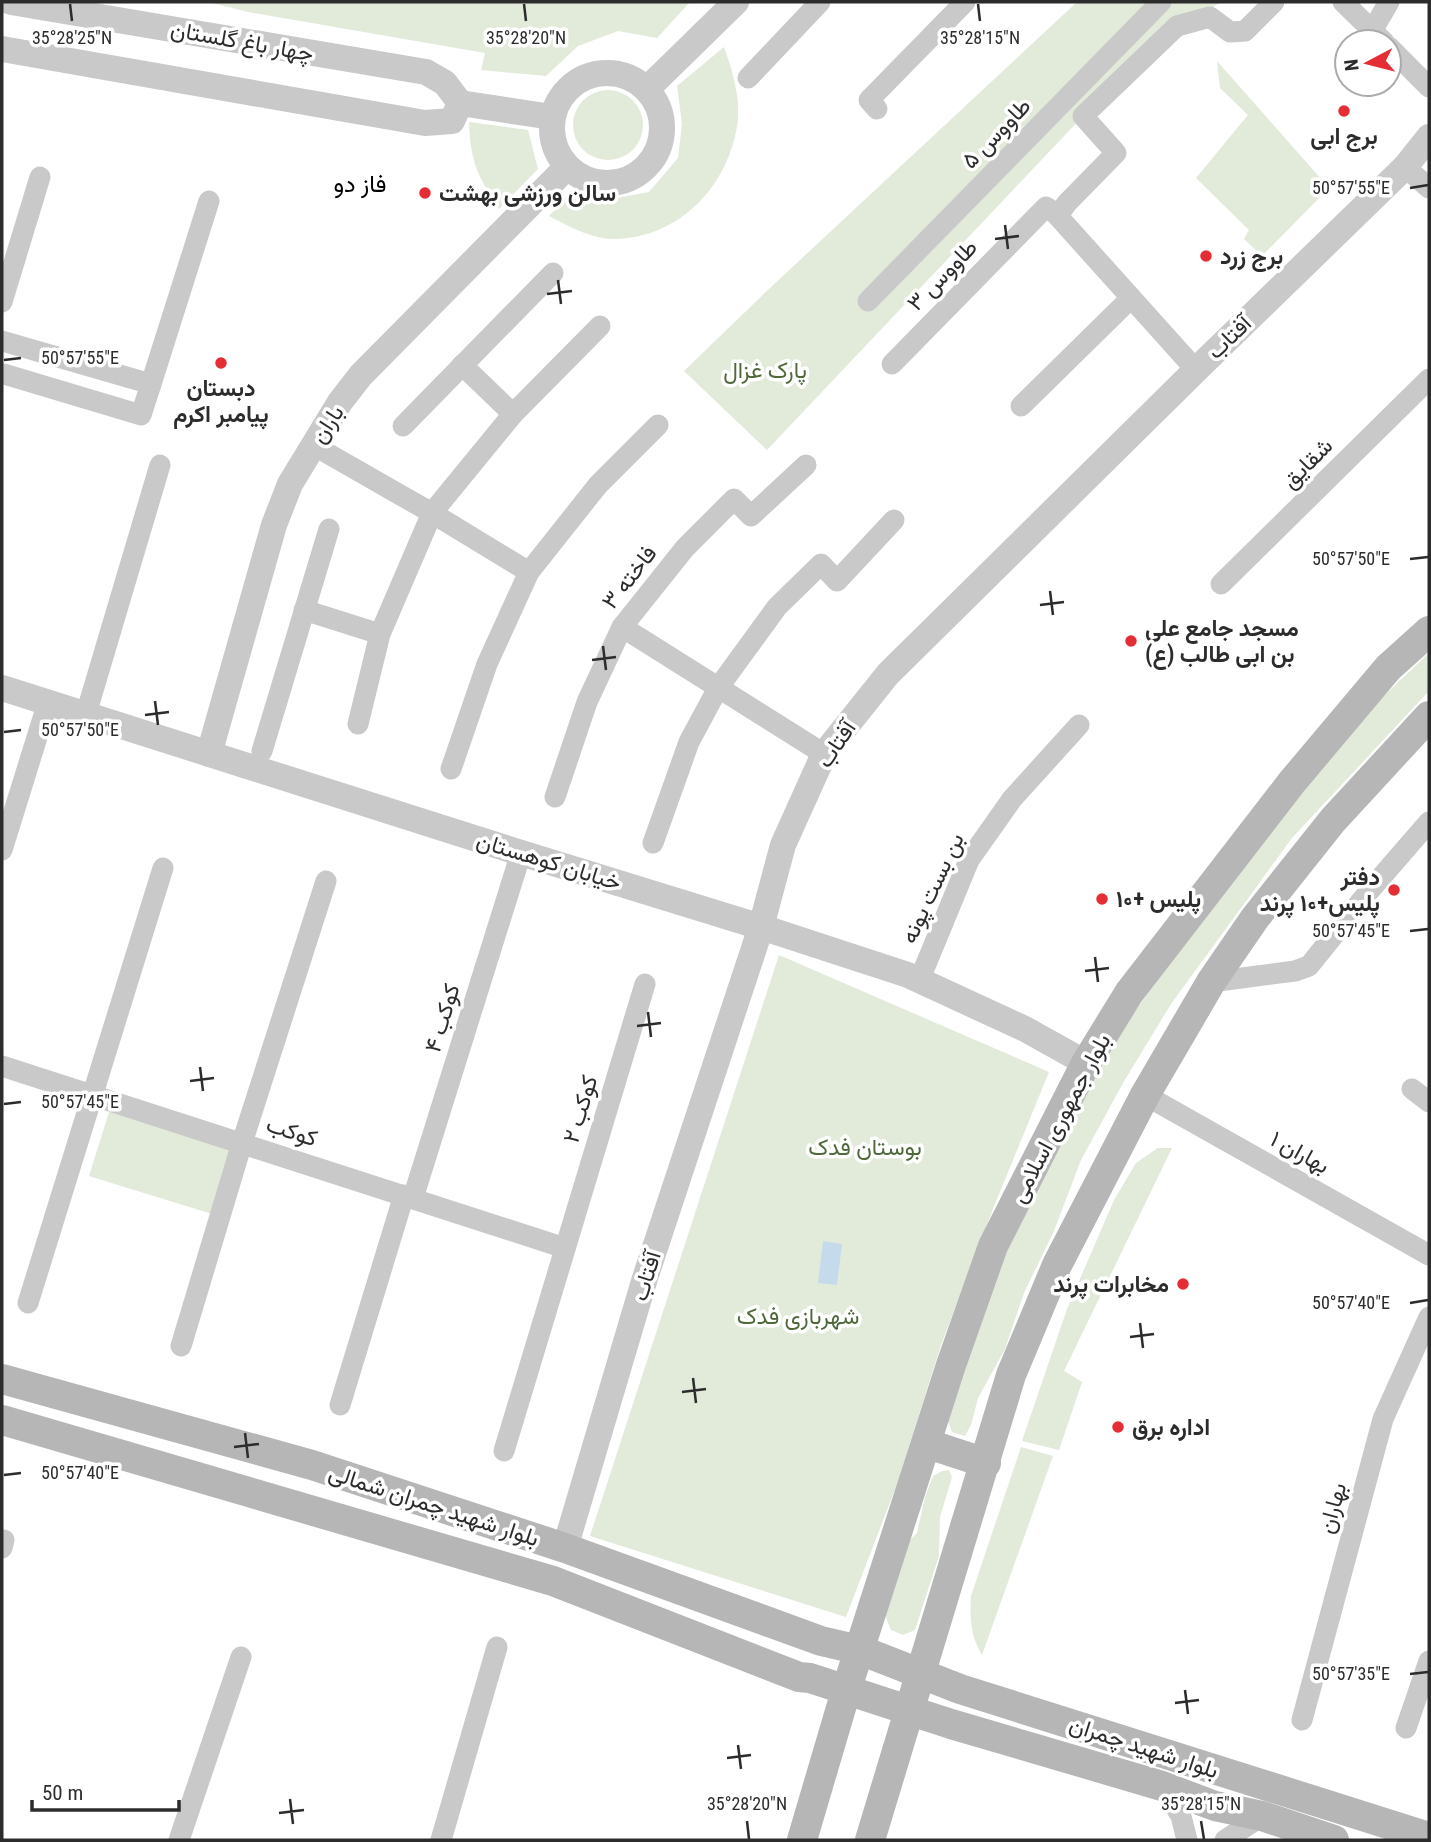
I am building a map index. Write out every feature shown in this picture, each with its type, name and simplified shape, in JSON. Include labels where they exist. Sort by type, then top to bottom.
[{"type":"main road","name":"بلوار جمهوری اسلامی","points":[[802,1840],[846,1691],[928,1444],[951,1365],[993,1246],[1086,1063],[1129,993],[1292,782],[1388,668],[1429,631]]},
{"type":"main road","points":[[870,1840],[1011,1375],[1057,1265],[1145,1096],[1211,982],[1255,918],[1334,820],[1429,716]]},
{"type":"main road","name":"بلوار شهید چمران شمالی","points":[[2,1379],[312,1465],[565,1548],[821,1641],[860,1650]]},
{"type":"main road","name":"بلوار شهید چمران شمالی","points":[[2,1420],[553,1581],[799,1677],[810,1678],[846,1691]]},
{"type":"main road","points":[[928,1444],[986,1463]]},
{"type":"main road","name":"بلوار شهید چمران","points":[[860,1650],[960,1689],[1429,1837]]},
{"type":"main road","name":"بلوار شهید چمران","points":[[846,1691],[1162,1786],[1215,1806],[1262,1816],[1334,1840]]},
{"type":"street","name":"چهار باغ گلستان","points":[[11,2],[426,72],[445,83],[456,112]]},
{"type":"street","points":[[647,89],[736,2]]},
{"type":"street","points":[[748,78],[820,2]]},
{"type":"street","points":[[877,108],[869,100],[965,2]]},
{"type":"street","name":"طاووس ۵","points":[[868,301],[1161,2]]},
{"type":"street","name":"طاووس ۳","points":[[892,363],[1046,206],[1058,215],[1116,153],[1083,116],[1177,26],[1210,17],[1230,32],[1245,31],[1273,2]]},
{"type":"street","points":[[1343,2],[1370,28]]},
{"type":"street","points":[[1381,28],[1389,2]]},
{"type":"street","points":[[2,49],[425,123],[456,112],[552,117]]},
{"type":"street","points":[[1403,61],[1429,87]]},
{"type":"street","points":[[606,72],[628,76],[647,89],[655,99],[662,119],[662,138],[656,156],[643,170],[629,179],[606,184],[588,180],[567,167],[556,149],[552,133],[552,117],[565,90],[582,78],[606,72]]},
{"type":"street","name":"آفتاب","points":[[565,1548],[645,1278],[761,927],[783,845],[824,754],[888,674],[1405,167],[1429,137]]},
{"type":"street","name":"باران","points":[[209,754],[274,524],[290,484],[313,445],[361,375],[567,167]]},
{"type":"street","points":[[1405,167],[1429,188]]},
{"type":"street","points":[[2,302],[40,177]]},
{"type":"street","points":[[151,384],[7,342],[3,377],[141,415],[151,384],[209,201]]},
{"type":"street","points":[[1055,213],[1196,370]]},
{"type":"street","points":[[403,426],[553,273]]},
{"type":"street","points":[[1021,406],[1131,298]]},
{"type":"street","points":[[358,723],[380,634],[432,513],[513,414],[600,326]]},
{"type":"street","points":[[462,366],[513,414]]},
{"type":"street","name":"شقایق","points":[[1221,584],[1429,379]]},
{"type":"street","points":[[451,769],[487,664],[529,572],[597,485],[658,425]]},
{"type":"street","points":[[313,445],[529,572]]},
{"type":"street","points":[[86,714],[160,465]]},
{"type":"street","name":"فاخته ۳","points":[[555,797],[587,702],[622,627],[685,548],[734,499],[751,516],[806,465]]},
{"type":"street","points":[[653,842],[689,742],[718,688],[777,607],[821,564],[837,581],[894,520]]},
{"type":"street","points":[[262,751],[329,529]]},
{"type":"street","points":[[304,610],[380,634]]},
{"type":"street","points":[[622,627],[824,754]]},
{"type":"street","name":"خیابان کوهستان","points":[[2,688],[761,927],[919,981],[1025,1029],[1086,1063]]},
{"type":"street","points":[[2,850],[48,702]]},
{"type":"street","name":"بن بست پونه","points":[[919,981],[969,860],[1012,799],[1079,725]]},
{"type":"street","points":[[1211,982],[1295,971],[1308,966],[1429,822]]},
{"type":"street","name":"کوکب ۴","points":[[340,1405],[521,853]]},
{"type":"street","points":[[28,1303],[163,868]]},
{"type":"street","points":[[181,1346],[242,1143],[326,881]]},
{"type":"street","name":"کوکب ۲","points":[[504,1451],[645,985]]},
{"type":"street","name":"کوکب","points":[[2,1066],[565,1248]]},
{"type":"street","points":[[1412,1089],[1429,1102]]},
{"type":"street","name":"بهاران ۱","points":[[1145,1096],[1429,1255]]},
{"type":"street","name":"بهاران","points":[[1302,1720],[1383,1419],[1429,1317]]},
{"type":"street","points":[[440,1840],[497,1647]]},
{"type":"street","points":[[179,1840],[241,1657]]},
{"type":"street","points":[[1406,1728],[1429,1661]]},
{"type":"street","points":[[1162,1786],[1181,1816],[1187,1840]]},
{"type":"street","points":[[1225,1840],[1262,1816]]},
{"type":"green space","points":[[208,2],[690,2],[657,38],[618,31],[578,46],[546,76],[481,70],[485,53],[248,12]]},
{"type":"green space","name":"پارک غزال","points":[[1077,2],[1222,2],[1177,26],[1083,116],[767,450],[684,371]]},
{"type":"green space","points":[[724,47],[737,92],[738,120],[725,165],[713,186],[698,203],[681,218],[661,229],[614,239],[572,228],[549,216],[575,189],[612,199],[649,192],[678,158],[682,124],[677,86]]},
{"type":"green space","points":[[1217,61],[1329,188],[1262,256],[1244,239],[1249,230],[1196,178],[1248,115],[1220,88]]},
{"type":"green space","points":[[615,90],[628,96],[637,105],[641,111],[641,139],[633,150],[622,158],[601,160],[583,150],[575,139],[573,118],[583,100],[594,92]]},
{"type":"green space","points":[[469,122],[528,130],[538,169],[499,209],[476,168]]},
{"type":"green space","points":[[1429,653],[1429,691],[1292,838],[1171,1004],[1081,1160],[1054,1231],[1024,1293],[1005,1349],[978,1398],[971,1425],[965,1436],[952,1432],[948,1421],[979,1325],[1010,1243],[1093,1069],[1249,854],[1375,704]]},
{"type":"green space","name":"بوستان فدک","points":[[779,955],[1049,1072],[941,1345],[897,1484],[846,1617],[590,1536]]},
{"type":"green space","points":[[110,1109],[232,1148],[212,1214],[89,1176]]},
{"type":"green space","points":[[1158,1148],[1172,1148],[1064,1371],[1082,1382],[1059,1450],[1022,1441],[1067,1309],[1114,1200],[1136,1163]]},
{"type":"green space","points":[[1021,1447],[1053,1456],[982,1655],[972,1626],[971,1596]]},
{"type":"green space","points":[[949,1470],[952,1477],[940,1517],[939,1556],[915,1630],[903,1635],[891,1630],[885,1615],[904,1546],[917,1533],[933,1476]]},
{"type":"water","points":[[823,1241],[842,1244],[837,1285],[818,1283]]},
{"type":"place","name":"برج ابی","points":[[1344,111]]},
{"type":"place","name":"سالن ورزشی بهشت","points":[[425,193]]},
{"type":"place","name":"برج زرد","points":[[1206,256]]},
{"type":"place","name":"دبستان پیامبر اکرم","points":[[221,363]]},
{"type":"place","name":"مسجد جامع علی بن ابی طالب (ع)","points":[[1131,641]]},
{"type":"place","name":"دفتر پلیس+۱۰ پرند","points":[[1394,890]]},
{"type":"place","name":"پلیس +۱۰","points":[[1102,899]]},
{"type":"place","name":"مخابرات پرند","points":[[1183,1284]]},
{"type":"place","name":"اداره برق","points":[[1118,1427]]},
{"type":"district","name":"فاز دو","points":[[360,184]]},
{"type":"park label","name":"شهربازی فدک","points":[[798,1316]]}]
